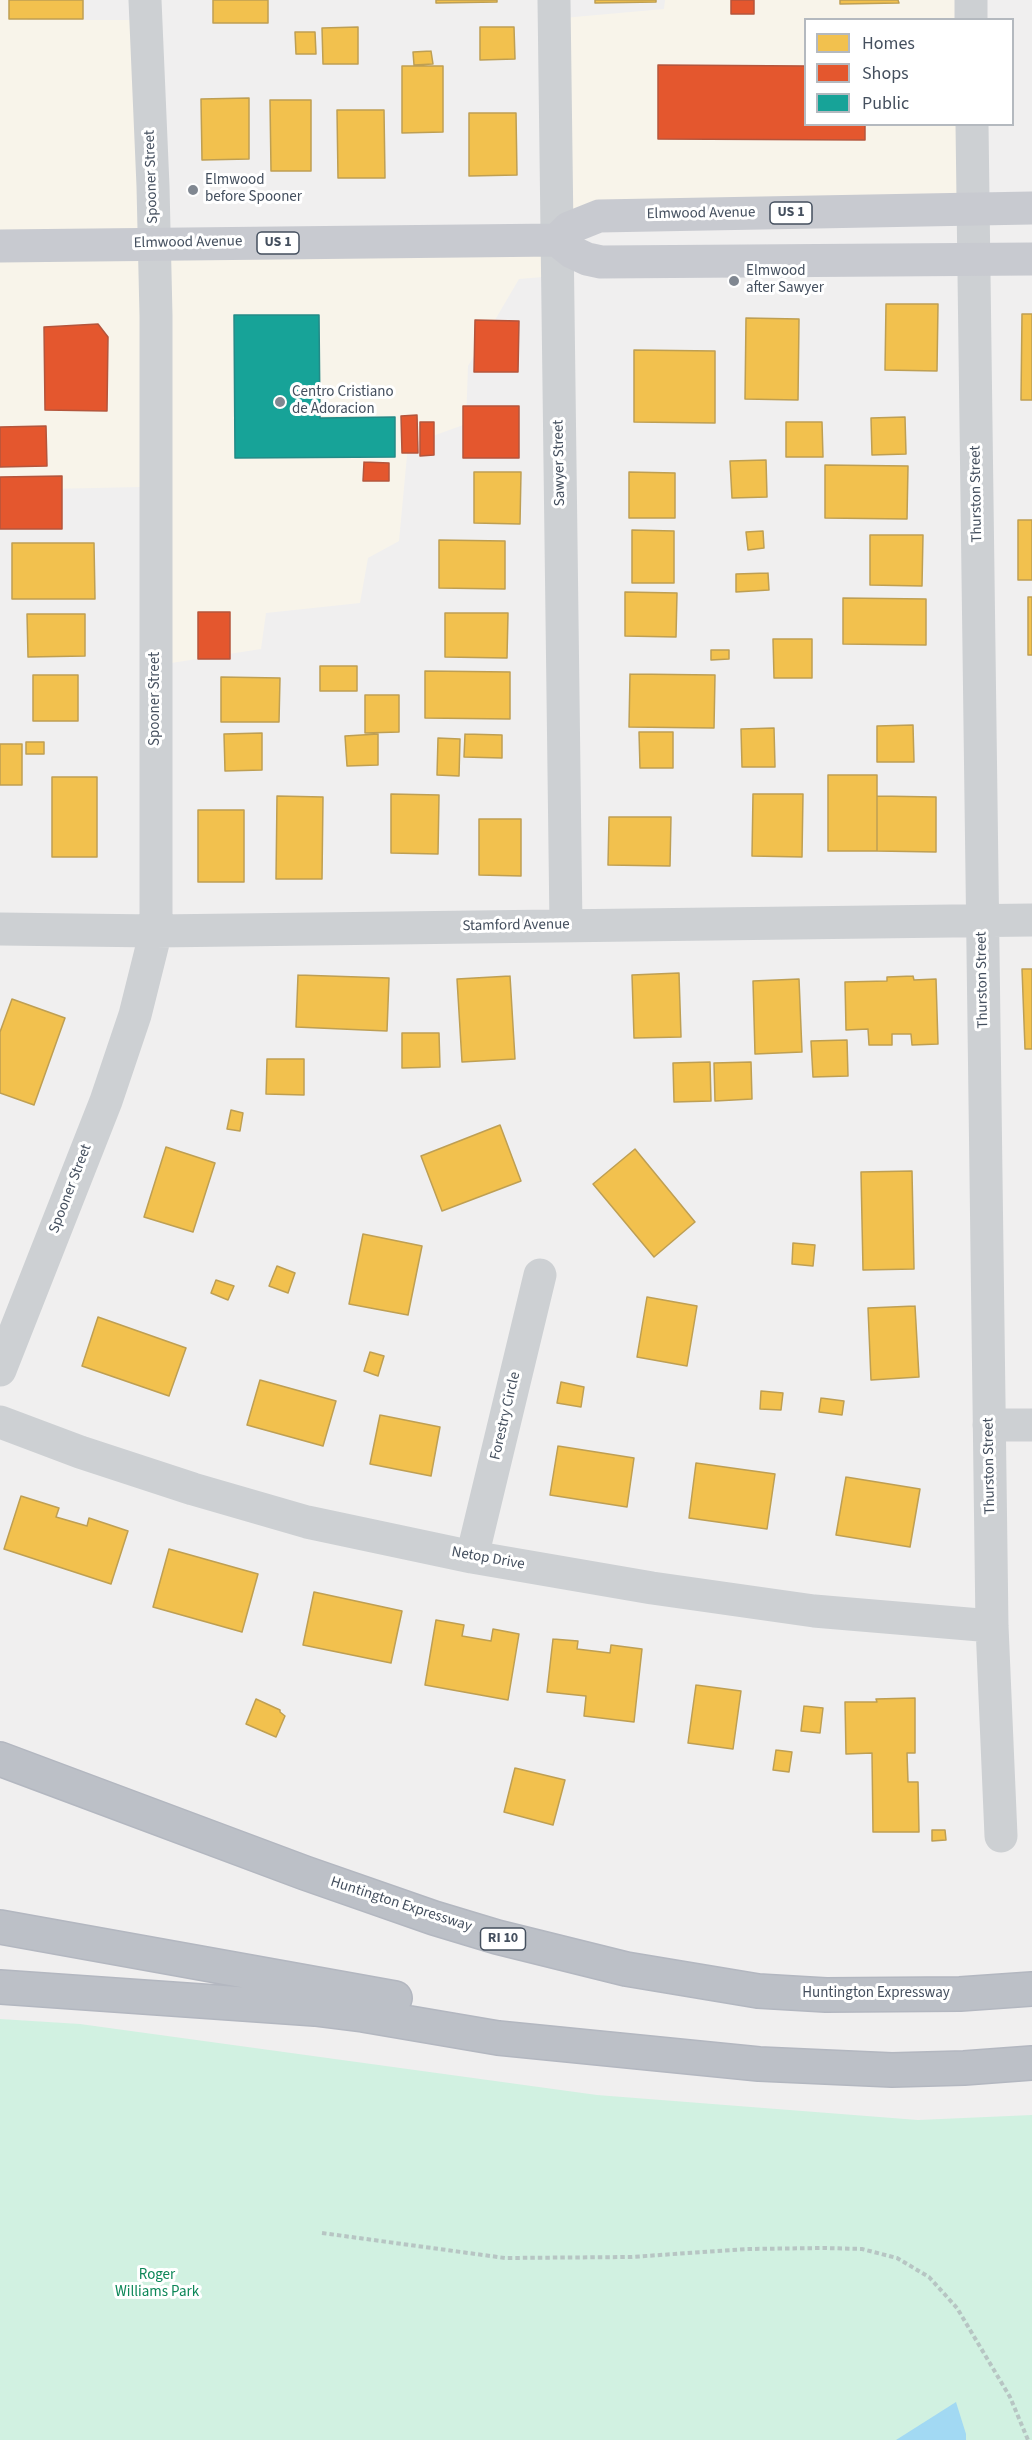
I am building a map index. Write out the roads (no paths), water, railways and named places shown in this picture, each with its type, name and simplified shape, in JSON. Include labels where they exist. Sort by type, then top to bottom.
[{"type":"highway","name":"Huntington Expressway","points":[[0,1759],[295,1869],[434,1918],[508,1940],[626,1969],[747,1989],[826,1995],[960,1994],[1032,1989]]},
{"type":"highway","points":[[0,1927],[489,2016],[688,2057]]},
{"type":"highway","points":[[0,1987],[304,2008],[363,2015],[498,2038],[759,2064],[881,2070],[964,2068],[1032,2063]]},
{"type":"main road","name":"Elmwood Avenue","points":[[0,246],[557,240],[569,228],[599,216],[1032,208]]},
{"type":"main road","points":[[557,240],[572,252],[586,259],[601,262],[1032,259]]},
{"type":"street","name":"Spooner Street","points":[[0,1370],[106,1101],[135,1015],[156,931],[154,244],[145,0]]},
{"type":"street","name":"Sawyer Street","points":[[554,0],[566,926]]},
{"type":"street","points":[[970,0],[971,18]]},
{"type":"street","name":"Thurston Street","points":[[972,126],[992,1626],[1001,1836]]},
{"type":"street","name":"Stamford Avenue","points":[[0,929],[156,931],[1032,920]]},
{"type":"street","name":"Forestry Circle","points":[[472,1557],[540,1275]]},
{"type":"street","name":"Netop Drive","points":[[0,1422],[80,1452],[193,1489],[307,1522],[472,1557],[814,1611],[992,1626]]},
{"type":"street","points":[[989,1425],[1032,1425]]},
{"type":"water","points":[[956,2402],[966,2440],[896,2440]]},
{"type":"place","name":"Elmwood before Spooner","points":[[193,190]]},
{"type":"place","name":"Elmwood after Sawyer","points":[[734,281]]},
{"type":"place","name":"Centro Cristiano de Adoracion","points":[[280,402]]},
{"type":"park label","name":"Roger Williams Park","points":[[157,2284]]}]
